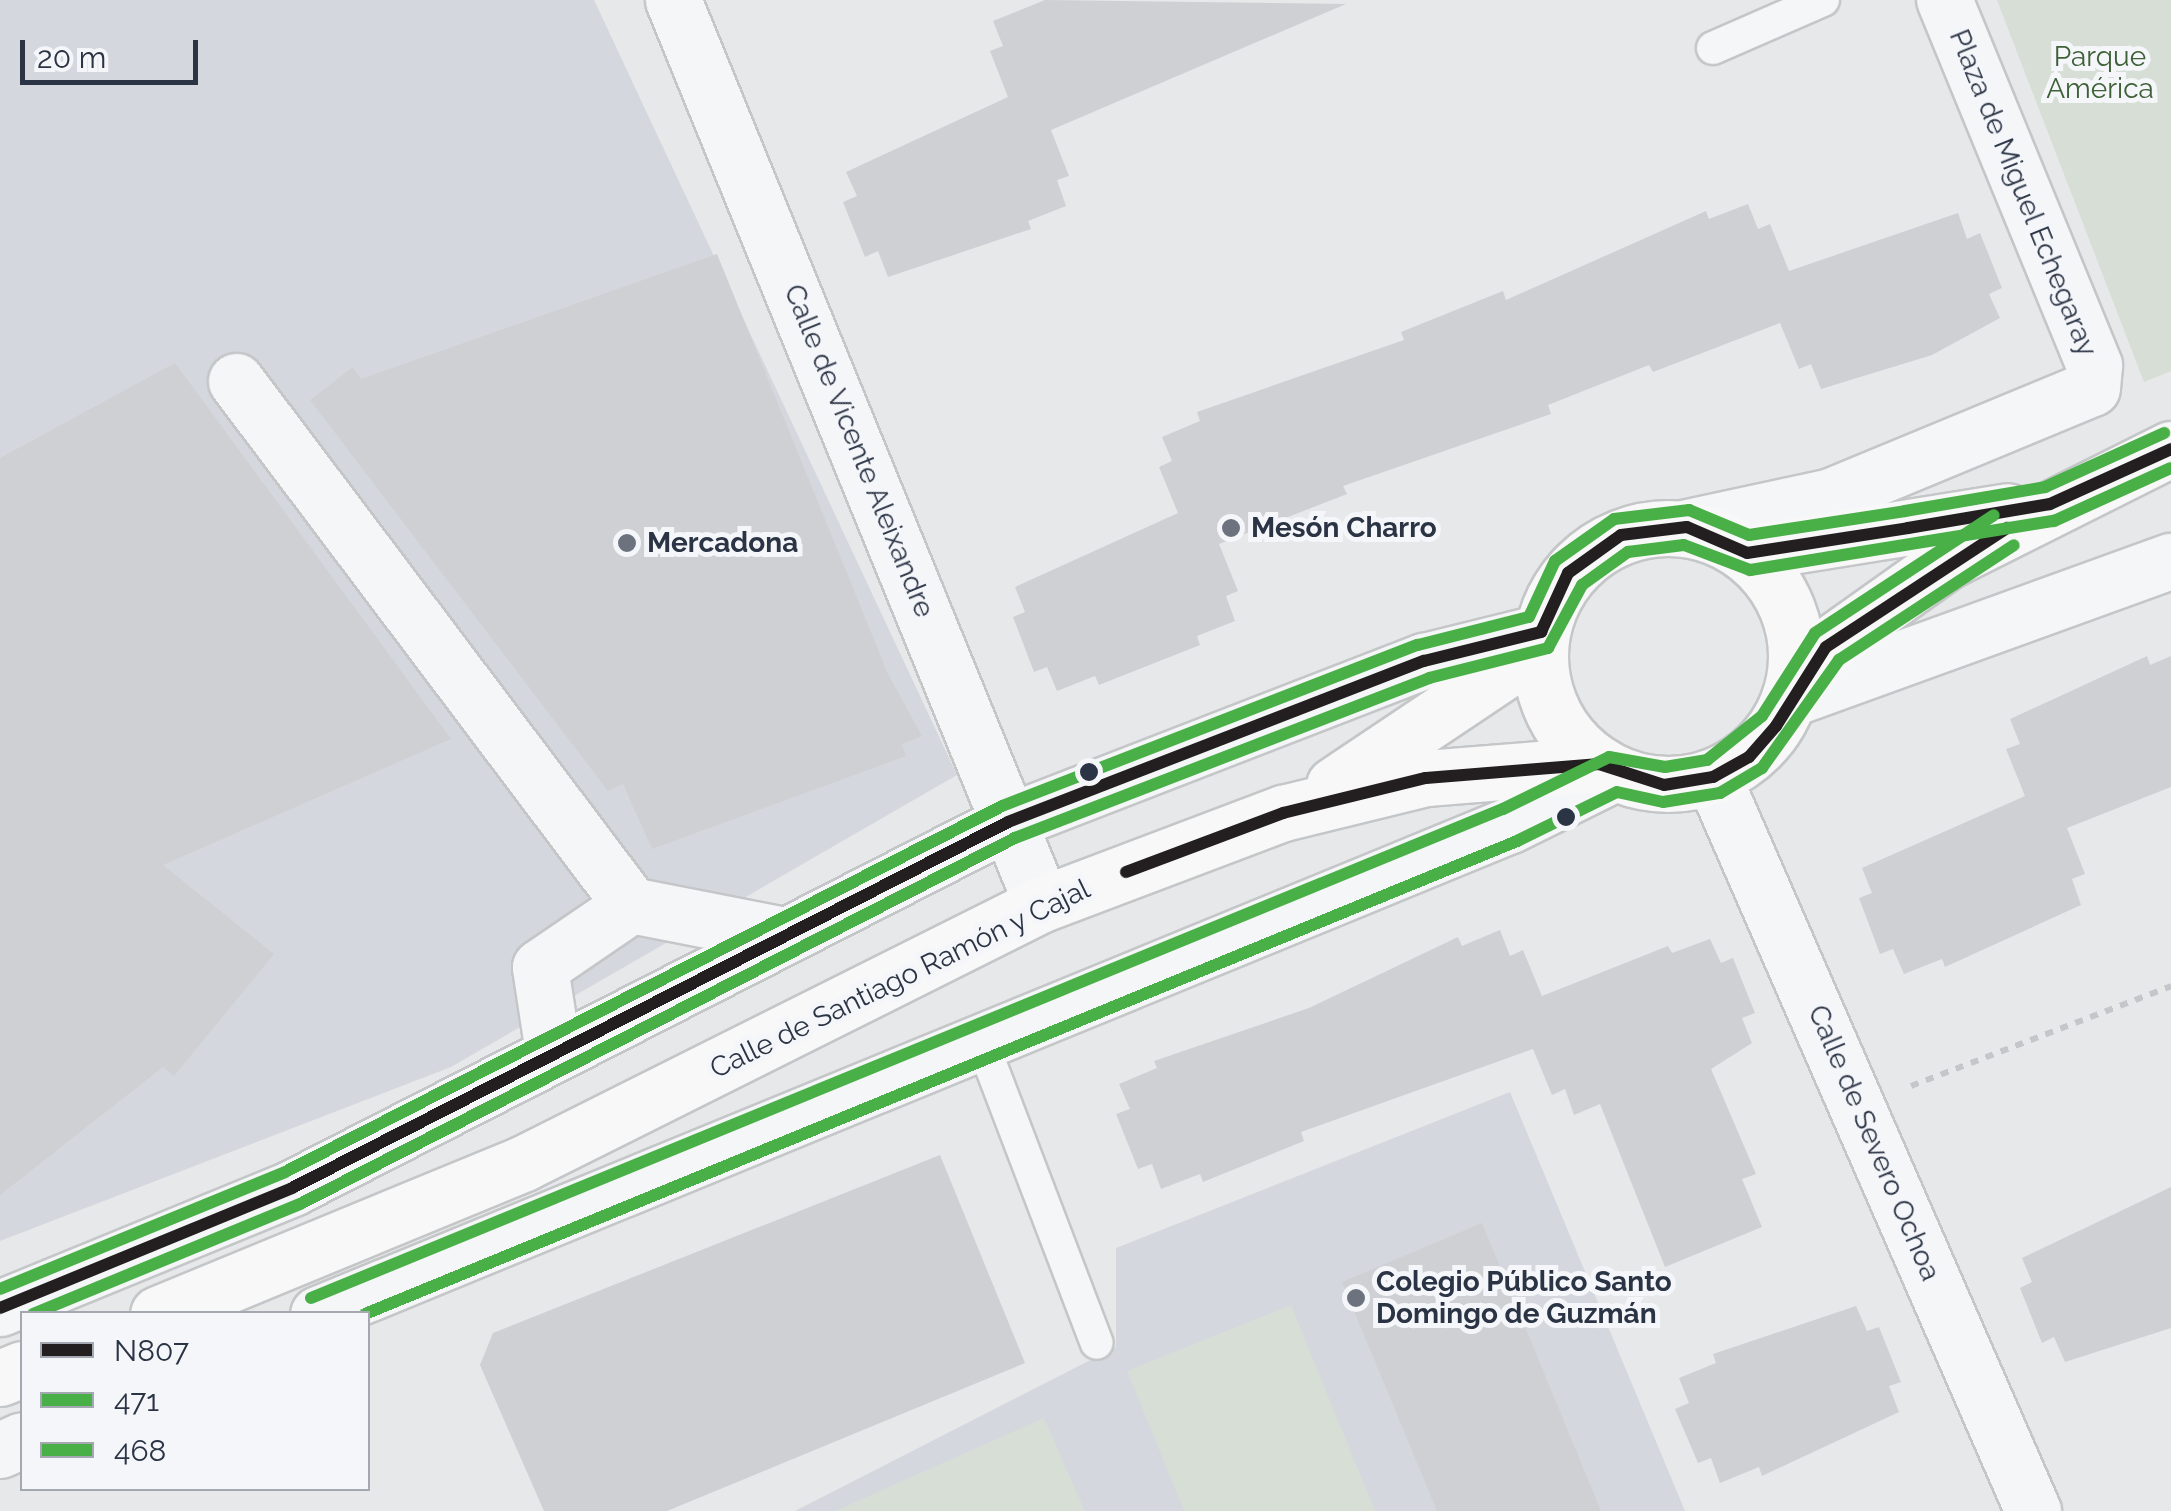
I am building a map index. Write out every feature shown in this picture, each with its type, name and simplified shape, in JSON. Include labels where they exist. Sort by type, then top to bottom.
[{"type":"main road","points":[[1791,694],[1790,614],[1747,553],[1686,527],[1608,544],[1568,573],[1540,640],[1553,714],[1607,769],[1664,784],[1713,777],[1749,757],[1826,647],[1947,561],[2050,504],[2171,449]]},
{"type":"main road","points":[[1747,553],[2050,504]]},
{"type":"main road","name":"Calle de Santiago Ramón y Cajal","points":[[1283,813],[1540,640]]},
{"type":"main road","name":"Calle de Santiago Ramón y Cajal","points":[[165,1311],[524,1163],[1042,904],[1283,813],[1426,778],[1607,769]]},
{"type":"street","name":"Calle de Vicente Aleixandre","points":[[673,0],[1042,904]]},
{"type":"street","name":"Plaza de Miguel Echegaray","points":[[1686,527],[1832,496],[2092,388],[2094,365],[1944,0]]},
{"type":"street","points":[[236,381],[631,905],[784,935]]},
{"type":"street","points":[[1791,694],[2171,561]]},
{"type":"street","points":[[0,1308],[292,1188],[1008,822],[1424,660],[1540,640]]},
{"type":"street","points":[[325,1311],[523,1225],[1510,825],[1607,769]]},
{"type":"street","name":"Calle de Severo Ochoa","points":[[1713,777],[2033,1511]]},
{"type":"street","points":[[553,1052],[540,967],[631,905]]},
{"type":"lane","points":[[1713,48],[1824,0]]},
{"type":"lane","points":[[981,1040],[1096,1343]]},
{"type":"path","points":[[1858,1107],[2171,986]]},
{"type":"shaded area","points":[[0,0],[594,0],[957,775],[451,1067],[0,1241]]},
{"type":"shaded area","name":"Colegio Público Santo Domingo de Guzmán","points":[[1510,1092],[1685,1511],[795,1511],[1116,1347],[1116,1248]]},
{"type":"green space","name":"Parque América","points":[[1997,0],[2171,0],[2171,371],[2144,382]]},
{"type":"green space","points":[[1291,1305],[1375,1511],[1184,1511],[1127,1371]]},
{"type":"green space","points":[[1044,1418],[1085,1511],[835,1511]]},
{"type":"building","points":[[1045,0],[1346,4],[1051,130],[1069,176],[1057,180],[1066,206],[1028,221],[1031,229],[888,277],[878,251],[865,257],[843,202],[857,196],[846,172],[1008,97],[990,51],[1003,46],[993,21]]},
{"type":"building","points":[[1748,204],[1758,229],[1770,224],[1789,271],[1958,213],[1967,239],[1980,233],[2002,288],[1989,294],[2000,318],[1932,355],[1821,389],[1811,364],[1799,369],[1780,323],[1653,372],[1649,365],[1548,405],[1551,414],[1343,486],[1347,494],[1219,544],[1238,591],[1226,596],[1235,621],[1197,636],[1200,645],[1099,685],[1095,676],[1057,691],[1047,667],[1034,672],[1013,617],[1025,612],[1015,587],[1178,513],[1159,467],[1172,461],[1162,437],[1200,421],[1197,412],[1404,340],[1401,332],[1503,291],[1506,300],[1706,211],[1709,219]]},
{"type":"building","name":"Mercadona","points":[[717,254],[888,674],[922,736],[902,744],[906,756],[652,849],[623,784],[608,791],[310,400],[353,367],[361,379]]},
{"type":"building","points":[[175,363],[451,739],[163,865],[274,954],[174,1076],[163,1067],[0,1195],[0,458]]},
{"type":"building","points":[[2147,656],[2150,665],[2171,656],[2171,787],[2067,828],[2085,874],[2072,879],[2081,905],[1945,967],[1942,959],[1904,974],[1893,949],[1880,954],[1859,898],[1872,893],[1862,868],[2025,796],[2006,749],[2020,744],[2010,719]]},
{"type":"building","points":[[1500,930],[1510,956],[1523,950],[1542,996],[1668,946],[1672,953],[1710,939],[1721,963],[1733,958],[1755,1013],[1742,1018],[1752,1043],[1711,1069],[1756,1174],[1742,1179],[1762,1227],[1665,1267],[1600,1104],[1574,1115],[1565,1089],[1552,1095],[1533,1049],[1301,1132],[1304,1141],[1203,1182],[1200,1174],[1161,1189],[1152,1164],[1138,1169],[1116,1114],[1130,1109],[1119,1084],[1157,1068],[1154,1061],[1309,1008],[1458,937],[1462,946]]},
{"type":"building","points":[[940,1155],[1025,1363],[667,1511],[544,1511],[480,1365],[493,1333]]},
{"type":"building","points":[[2171,1187],[2171,1328],[2065,1362],[2054,1337],[2042,1343],[2020,1288],[2032,1282],[2022,1258]]},
{"type":"building","points":[[1482,1223],[1601,1511],[1437,1511],[1342,1282]]},
{"type":"building","points":[[1856,1306],[1867,1331],[1879,1327],[1901,1382],[1889,1386],[1899,1412],[1762,1476],[1759,1467],[1720,1483],[1711,1458],[1698,1463],[1675,1409],[1689,1403],[1679,1378],[1716,1363],[1713,1354]]},
{"type":"transit line","name":"468","points":[[0,1289],[285,1172],[1002,806],[1418,645],[1529,617],[1555,561],[1614,519],[1689,510],[1749,535],[1905,511],[2045,487],[2164,433]]},
{"type":"transit line","name":"N807","points":[[0,1308],[292,1188],[1008,822],[1424,661],[1541,632],[1568,573],[1621,535],[1687,527],[1747,553],[1908,528],[2050,504],[2171,449]]},
{"type":"transit line","name":"471","points":[[40,1311],[300,1204],[1015,838],[1429,678],[1548,648],[1582,585],[1628,552],[1684,545],[1750,570],[2054,521],[2171,468]]},
{"type":"transit line","name":"468","points":[[311,1298],[1503,809],[1609,757],[1665,767],[1707,760],[1762,716],[1815,633],[1994,515]]},
{"type":"transit line","name":"N807","points":[[1126,872],[1283,813],[1426,778],[1599,764],[1664,785],[1713,777],[1749,757],[1776,726],[1826,647],[2007,528]]},
{"type":"transit line","name":"471","points":[[370,1312],[1517,841],[1617,792],[1663,802],[1720,793],[1762,768],[1839,660],[2014,545]]},
{"type":"place","name":"Mesón Charro","points":[[1231,528]]},
{"type":"place","name":"Mercadona","points":[[627,543]]},
{"type":"place","name":"Colegio Público Santo Domingo de Guzmán","points":[[1356,1298]]}]
